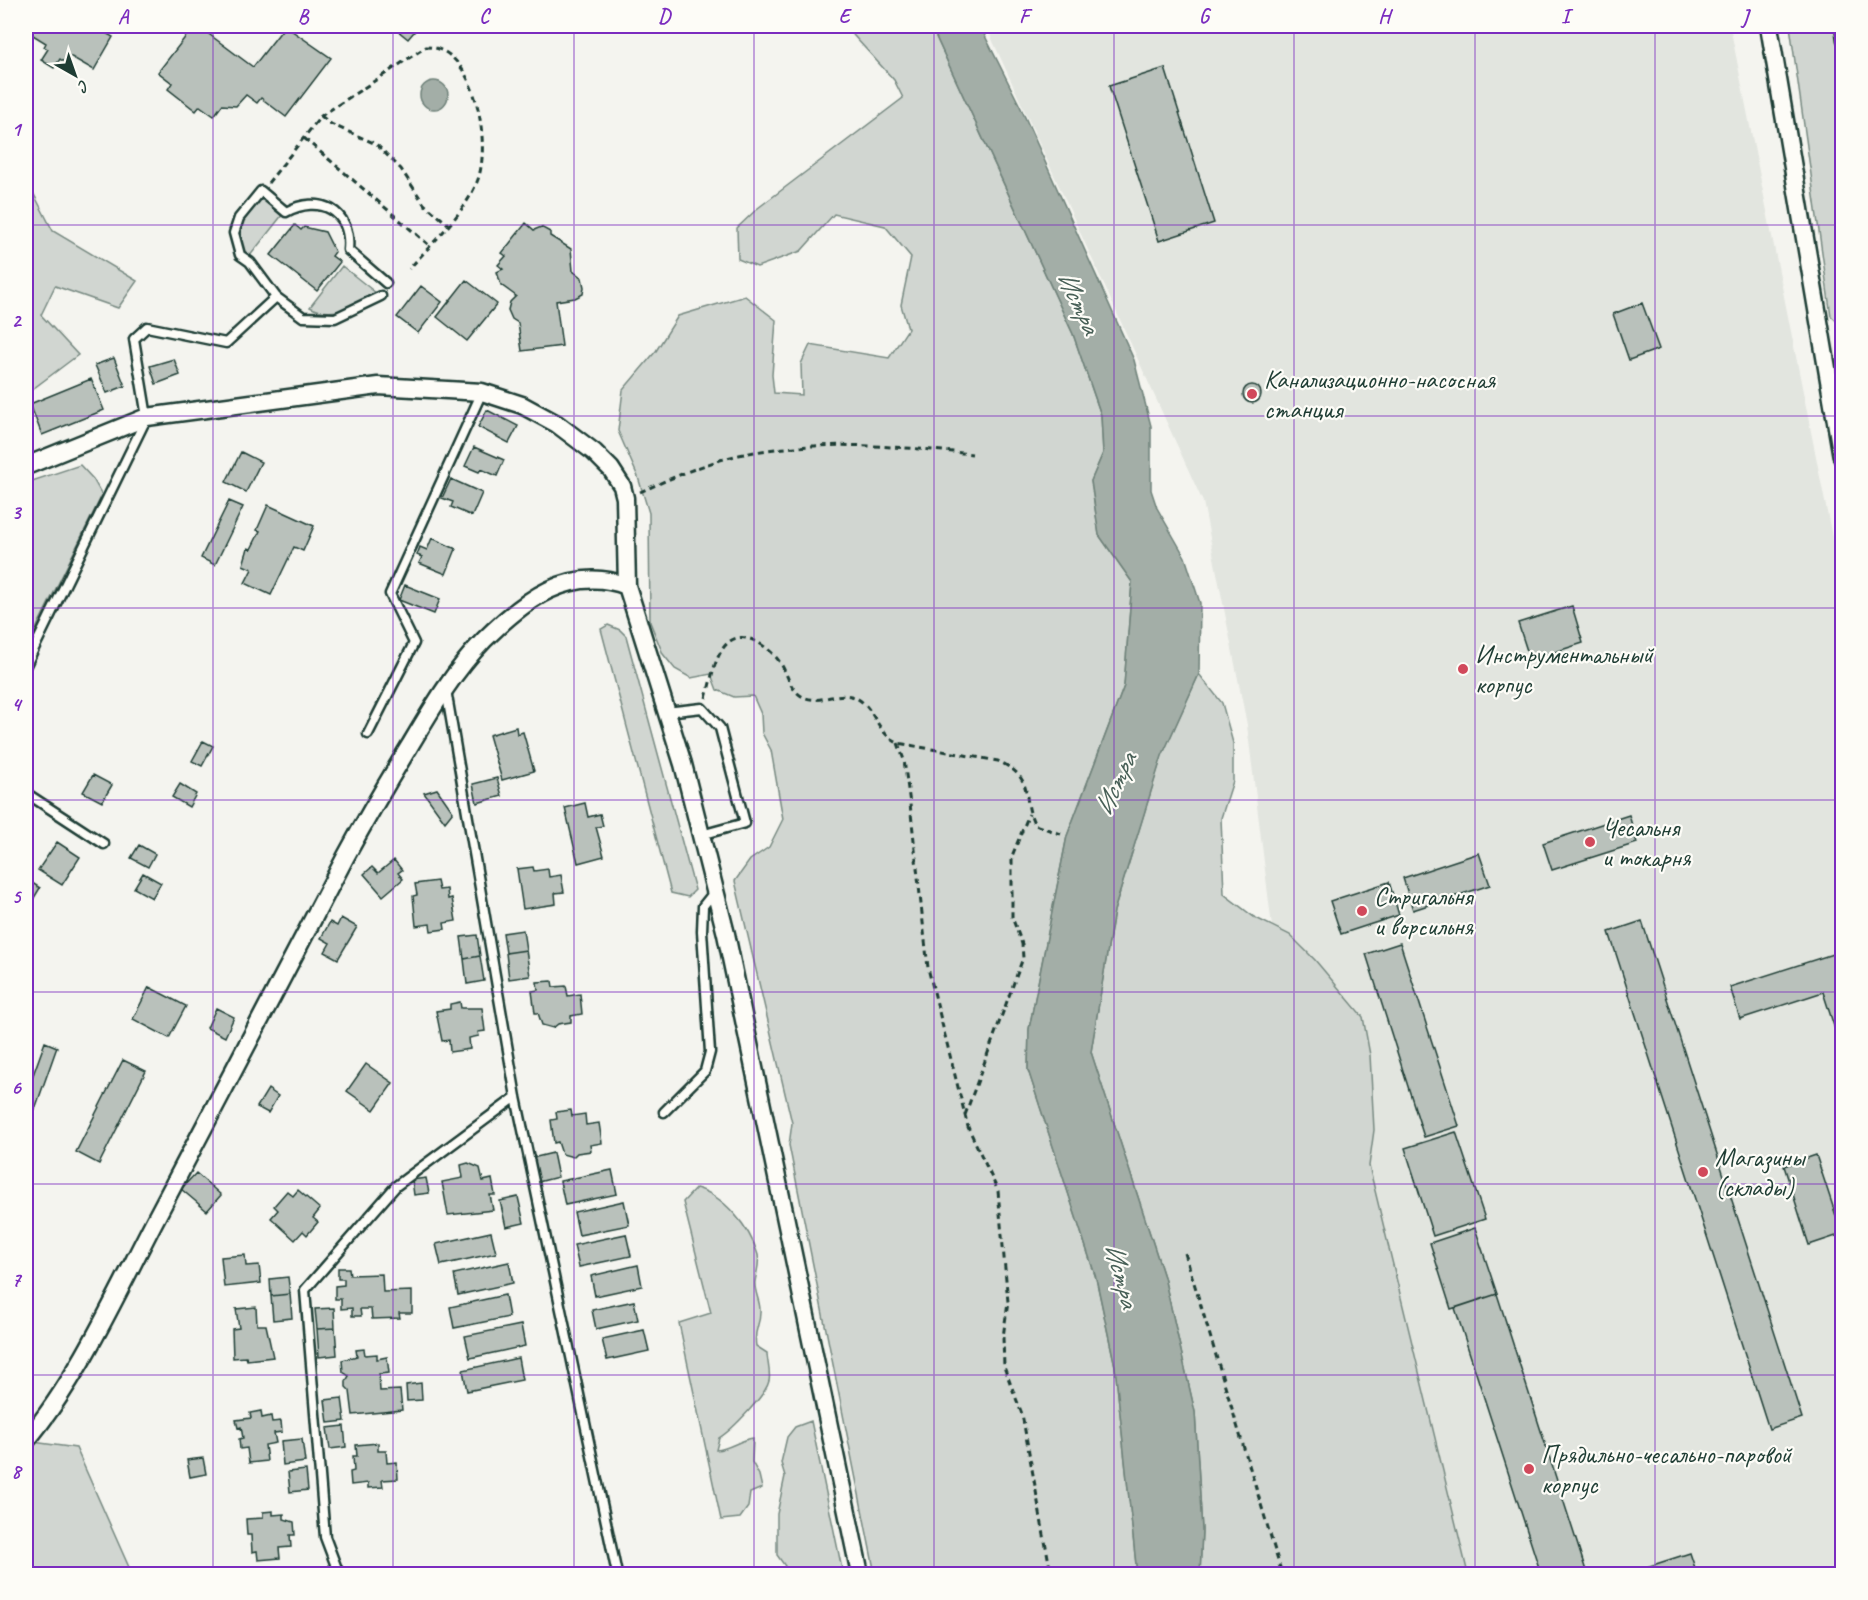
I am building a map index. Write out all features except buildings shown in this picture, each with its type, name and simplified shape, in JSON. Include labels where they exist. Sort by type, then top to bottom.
[{"type":"street","points":[[1769,26],[1842,457]]},
{"type":"street","points":[[26,466],[147,417],[378,386],[482,392],[522,405],[557,424],[594,452],[611,469],[622,486],[625,498],[627,586],[666,712],[715,890],[860,1575]]},
{"type":"street","points":[[26,1441],[40,1424],[93,1339],[364,822],[445,686],[482,642],[515,611],[545,590],[573,580],[596,579],[627,586]]},
{"type":"lane","points":[[1840,26],[1842,40]]},
{"type":"lane","points":[[381,296],[335,318],[303,317],[276,297],[250,262],[240,255],[234,233],[239,218],[261,191],[286,212],[306,204],[330,208],[346,225],[348,250],[386,283]]},
{"type":"lane","points":[[26,664],[147,417],[134,339],[147,327],[226,342],[276,297]]},
{"type":"lane","points":[[368,734],[414,643],[390,594],[482,392]]},
{"type":"lane","points":[[445,686],[516,1097],[617,1575]]},
{"type":"lane","points":[[666,712],[702,708],[720,728],[745,823],[701,835]]},
{"type":"lane","points":[[26,793],[104,844]]},
{"type":"lane","points":[[664,1112],[705,1071],[710,1052],[702,932],[703,906],[715,890]]},
{"type":"lane","points":[[339,1575],[325,1537],[305,1290],[396,1186],[516,1097]]},
{"type":"path","points":[[261,191],[321,116],[426,47],[437,46],[461,65],[471,83],[480,124],[482,156],[478,179],[468,200],[409,269]]},
{"type":"path","points":[[321,116],[331,124],[375,144],[401,169],[424,204],[448,224]]},
{"type":"path","points":[[304,138],[430,246]]},
{"type":"path","points":[[625,498],[683,473],[739,455],[803,448],[877,445],[972,454]]},
{"type":"path","points":[[702,708],[721,650],[730,640],[743,637],[767,649],[781,663],[792,687],[802,696],[814,700],[840,696],[854,697],[864,705],[886,738],[898,743],[998,761],[1010,766],[1027,787],[1029,814],[1035,825],[1061,834]]},
{"type":"path","points":[[898,743],[904,760],[910,804],[928,968],[965,1116],[998,1191],[1008,1302],[1002,1337],[1004,1367],[1022,1414],[1052,1575]]},
{"type":"path","points":[[965,1116],[1023,958],[1022,944],[1012,917],[1012,856],[1029,814]]},
{"type":"path","points":[[1185,1253],[1282,1575]]},
{"type":"shaded area","points":[[845,26],[931,26],[1073,334],[1101,415],[1103,453],[1091,481],[1099,535],[1132,582],[1124,686],[1067,836],[1029,1029],[1028,1070],[1096,1278],[1115,1366],[1137,1574],[875,1574],[789,1145],[792,1123],[735,881],[750,860],[769,847],[783,819],[771,750],[762,733],[761,714],[753,696],[734,697],[717,690],[711,674],[691,678],[675,669],[663,654],[650,622],[649,513],[638,477],[618,431],[623,390],[656,351],[678,316],[745,296],[776,320],[772,375],[774,393],[802,395],[801,364],[810,345],[889,358],[908,329],[901,305],[911,257],[885,226],[834,214],[801,251],[757,267],[738,259],[737,228],[758,208],[903,98],[894,80]]},
{"type":"shaded area","points":[[986,26],[1730,26],[1842,587],[1842,1574],[1389,1574],[1325,1353],[1247,725],[1203,502]]},
{"type":"shaded area","points":[[1790,26],[1839,26],[1842,62],[1842,326],[1831,316]]},
{"type":"shaded area","points":[[26,179],[53,231],[137,281],[118,308],[55,286],[41,315],[78,355],[26,394]]},
{"type":"shaded area","points":[[263,195],[283,214],[249,257],[242,252],[240,226],[242,220]]},
{"type":"shaded area","points":[[342,266],[376,293],[362,303],[345,310],[326,312],[310,307]]},
{"type":"shaded area","points":[[80,465],[93,479],[102,495],[26,649],[26,483]]},
{"type":"shaded area","points":[[608,625],[620,630],[626,636],[695,890],[688,897],[671,893],[601,629]]},
{"type":"shaded area","points":[[1199,674],[1222,703],[1233,743],[1233,781],[1221,818],[1224,894],[1254,917],[1290,935],[1315,960],[1363,1017],[1370,1055],[1374,1130],[1369,1166],[1468,1574],[1200,1574],[1202,1530],[1195,1412],[1164,1277],[1091,1052],[1114,911],[1162,755]]},
{"type":"shaded area","points":[[696,1188],[716,1197],[725,1205],[742,1223],[754,1244],[758,1255],[755,1286],[760,1310],[756,1346],[767,1353],[770,1374],[767,1387],[762,1395],[740,1420],[719,1438],[716,1450],[753,1438],[752,1462],[759,1475],[762,1488],[750,1493],[748,1507],[740,1518],[721,1520],[679,1323],[711,1313],[683,1202]]},
{"type":"shaded area","points":[[811,1421],[843,1574],[780,1574],[785,1566],[777,1555],[777,1514],[785,1476],[781,1463],[787,1437],[795,1427]]},
{"type":"shaded area","points":[[26,1441],[76,1448],[132,1574],[26,1574]]},
{"type":"water","name":"Истра","points":[[931,26],[980,26],[1020,106],[1134,360],[1151,426],[1151,490],[1157,508],[1185,557],[1200,603],[1199,674],[1162,756],[1114,911],[1091,1052],[1164,1277],[1195,1412],[1202,1530],[1200,1574],[1137,1574],[1115,1366],[1096,1278],[1028,1070],[1029,1029],[1067,836],[1124,686],[1132,582],[1099,535],[1091,481],[1103,453],[1101,415],[1073,334]]},
{"type":"water","points":[[434,81],[444,85],[448,95],[444,105],[434,109],[424,105],[420,95],[424,85]]},
{"type":"place","name":"Канализационно-насосная станция","points":[[1252,394]]},
{"type":"place","name":"Инструментальный корпус","points":[[1463,669]]},
{"type":"place","name":"Чесальня и токарня","points":[[1590,842]]},
{"type":"place","name":"Стригальня и ворсильня","points":[[1362,911]]},
{"type":"place","name":"Магазины (склады)","points":[[1703,1172]]},
{"type":"place","name":"Прядильно-чесально-паровой корпус","points":[[1529,1469]]}]
